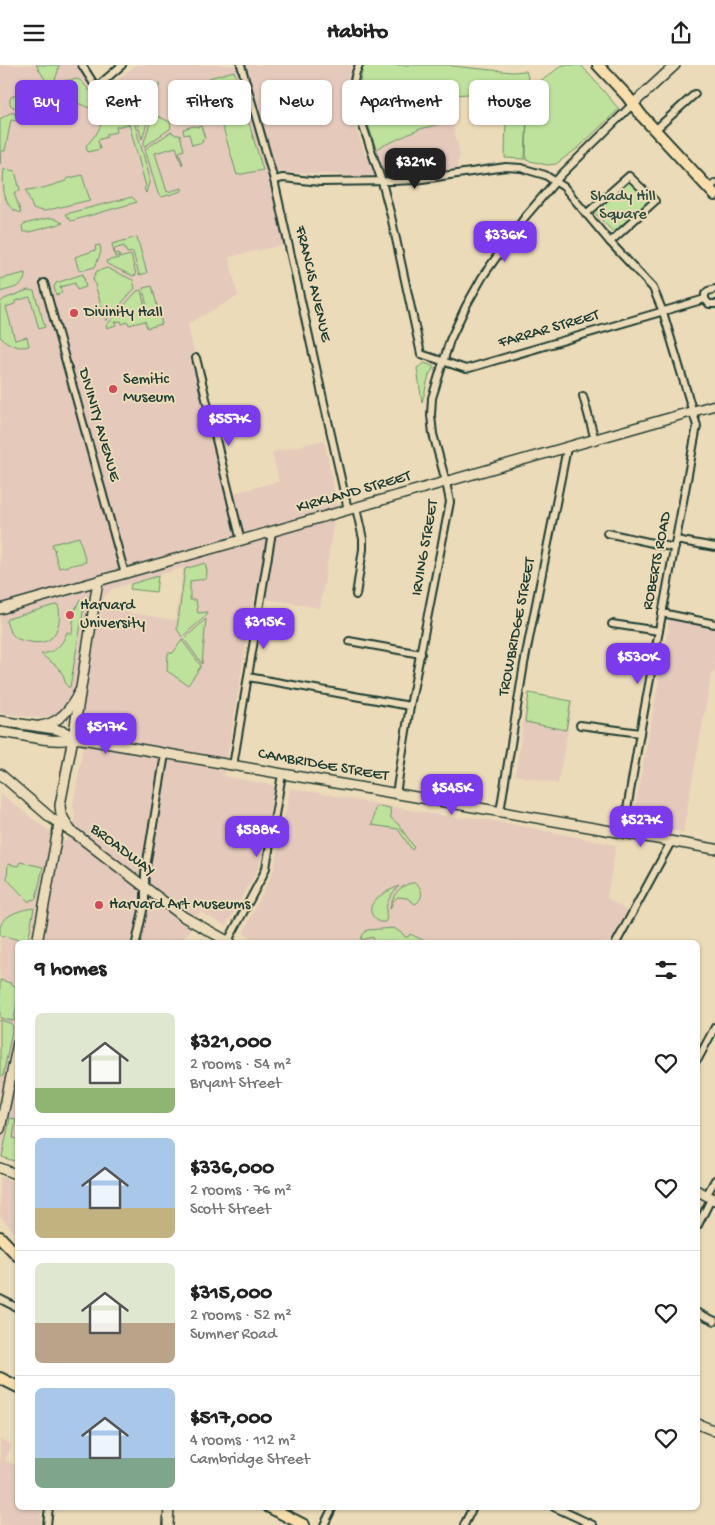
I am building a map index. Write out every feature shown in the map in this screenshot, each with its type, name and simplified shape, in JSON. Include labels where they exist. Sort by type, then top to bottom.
[{"type":"main road","points":[[598,65],[656,131],[713,189]]},
{"type":"main road","points":[[633,104],[675,65]]},
{"type":"main road","name":"KIRKLAND STREET","points":[[0,609],[715,405]]},
{"type":"main road","points":[[71,831],[61,814],[60,807],[98,581]]},
{"type":"main road","points":[[30,726],[45,725],[60,718],[71,707],[81,687]]},
{"type":"main road","name":"CAMBRIDGE STREET","points":[[0,721],[62,731],[73,737],[165,754],[715,849]]},
{"type":"main road","name":"CAMBRIDGE STREET","points":[[0,732],[57,741],[73,737]]},
{"type":"main road","name":"BROADWAY","points":[[0,774],[59,824],[71,831],[184,917],[225,940]]},
{"type":"main road","points":[[38,940],[59,824]]},
{"type":"main road","points":[[0,1129],[15,1057]]},
{"type":"main road","points":[[0,1168],[15,1174]]},
{"type":"main road","points":[[0,1237],[15,1253]]},
{"type":"main road","points":[[0,1378],[15,1386]]},
{"type":"main road","points":[[700,1425],[715,1431]]},
{"type":"main road","points":[[168,1525],[170,1510]]},
{"type":"main road","points":[[274,1510],[304,1525]]},
{"type":"street","points":[[82,65],[94,84],[98,85],[122,65]]},
{"type":"street","name":"FRANCIS AVENUE","points":[[241,65],[274,180],[352,509],[363,539],[356,595]]},
{"type":"street","points":[[359,65],[355,74],[354,100],[382,182],[391,216],[421,354],[444,362]]},
{"type":"street","points":[[656,131],[695,94]]},
{"type":"street","name":"IRVING STREET","points":[[396,794],[410,706],[450,502],[433,434],[431,415],[432,398],[450,340],[483,276],[525,217],[555,182],[633,104]]},
{"type":"street","name":"ROBERTS ROAD","points":[[274,180],[283,178],[320,182],[382,182],[415,180],[506,167],[521,168],[545,175],[564,187],[610,242],[654,288],[697,426],[622,833]]},
{"type":"street","points":[[586,214],[629,176],[655,201],[610,242]]},
{"type":"street","name":"DIVINITY AVENUE","points":[[44,283],[125,574]]},
{"type":"street","points":[[715,289],[705,293],[705,299],[709,304],[715,304]]},
{"type":"street","name":"FARRAR STREET","points":[[444,362],[466,369],[705,299]]},
{"type":"street","points":[[196,358],[240,541]]},
{"type":"street","points":[[583,396],[595,440]]},
{"type":"street","name":"TROWBRIDGE STREET","points":[[500,812],[524,664],[567,448]]},
{"type":"street","points":[[233,766],[272,532]]},
{"type":"street","points":[[607,533],[675,548]]},
{"type":"street","points":[[676,540],[715,547]]},
{"type":"street","points":[[662,613],[715,624]]},
{"type":"street","points":[[612,624],[659,631]]},
{"type":"street","points":[[349,641],[421,654]]},
{"type":"street","points":[[248,677],[410,706]]},
{"type":"street","points":[[580,725],[640,733]]},
{"type":"street","points":[[137,940],[145,901],[145,873],[165,754]]},
{"type":"street","points":[[230,940],[267,864],[282,774]]},
{"type":"street","points":[[618,940],[671,842]]},
{"type":"street","points":[[700,1055],[715,1027]]},
{"type":"street","points":[[700,1219],[715,1181]]},
{"type":"street","points":[[0,1299],[15,1306]]},
{"type":"street","points":[[700,1314],[715,1321]]},
{"type":"street","points":[[47,1525],[49,1510]]},
{"type":"street","points":[[324,1525],[332,1510]]},
{"type":"street","points":[[464,1525],[472,1510]]},
{"type":"street","points":[[560,1510],[593,1525]]},
{"type":"shaded area","name":"Harvard University","points":[[0,65],[76,65],[88,84],[88,125],[158,125],[158,80],[117,80],[136,65],[351,65],[347,80],[342,80],[342,125],[355,125],[365,154],[420,129],[436,125],[453,125],[460,155],[457,163],[458,168],[431,172],[363,176],[282,172],[269,174],[284,245],[229,257],[238,296],[188,324],[194,352],[192,355],[226,495],[279,481],[272,452],[324,440],[337,502],[320,608],[254,597],[224,776],[272,785],[274,787],[260,865],[226,926],[200,912],[183,940],[15,940],[15,1162],[0,1157],[0,793],[66,842],[75,820],[73,805],[85,726],[50,716],[42,718],[0,713]],"holes":[[[183,568],[175,620],[103,608],[103,601],[112,589]]]},
{"type":"shaded area","points":[[670,619],[715,628],[715,671],[712,671],[683,832],[635,824],[633,819]]},
{"type":"shaded area","points":[[528,693],[573,701],[558,784],[515,775]]},
{"type":"shaded area","points":[[290,788],[455,818],[469,817],[507,823],[616,845],[607,898],[627,911],[611,940],[255,940],[243,933],[274,869]]},
{"type":"shaded area","points":[[0,1177],[15,1182],[15,1234],[0,1216]]},
{"type":"shaded area","points":[[0,1439],[12,1445],[5,1460],[15,1465],[15,1510],[42,1510],[40,1525],[0,1525]]},
{"type":"green space","points":[[36,65],[59,65],[54,80],[45,80]]},
{"type":"green space","points":[[365,65],[451,65],[512,72],[526,71],[529,80],[469,80],[469,94],[459,95],[459,80],[360,80]]},
{"type":"green space","points":[[562,65],[581,65],[619,109],[578,148],[556,164],[547,165],[526,160],[527,125],[549,125],[549,80],[542,80]]},
{"type":"green space","points":[[234,71],[237,80],[210,80],[209,78]]},
{"type":"green space","points":[[77,79],[88,89],[88,107],[78,103],[78,80],[70,80]]},
{"type":"green space","points":[[15,96],[15,108],[10,103],[11,97]]},
{"type":"green space","points":[[10,113],[15,113],[15,121],[11,120],[5,151],[1,151],[0,164],[0,119]]},
{"type":"green space","points":[[158,116],[168,121],[168,125],[170,125],[171,128],[144,147],[149,125],[158,125]]},
{"type":"green space","points":[[101,125],[125,125],[116,127],[117,132],[106,134],[107,137],[98,140],[100,149],[88,152],[86,146]]},
{"type":"green space","points":[[129,125],[135,125],[149,175],[146,193],[144,189],[146,186]]},
{"type":"green space","points":[[138,125],[146,125],[142,139]]},
{"type":"green space","points":[[222,125],[250,125],[263,170],[237,175]]},
{"type":"green space","points":[[368,125],[436,125],[420,129],[376,149]]},
{"type":"green space","points":[[506,125],[526,125],[525,159],[505,158]]},
{"type":"green space","points":[[201,126],[205,138],[202,139],[203,142],[192,145],[189,134],[184,135],[183,129]]},
{"type":"green space","points":[[171,132],[180,135],[184,150],[179,152],[183,164],[176,147],[155,153],[167,192],[182,188],[182,191],[162,197],[158,194],[145,149]]},
{"type":"green space","points":[[4,169],[15,171],[20,190],[14,193],[21,213],[15,211],[7,202],[3,182]]},
{"type":"green space","points":[[82,175],[90,200],[44,211],[33,209],[26,190],[43,188]]},
{"type":"green space","name":"Shady Hill Square","points":[[629,177],[652,202],[616,235],[593,211]]},
{"type":"green space","points":[[132,197],[137,202],[71,221],[65,214]]},
{"type":"green space","points":[[49,218],[63,223],[23,232],[22,226],[24,224]]},
{"type":"green space","points":[[137,237],[147,273],[139,275],[133,252],[127,253],[124,246],[114,249],[115,254],[119,253],[120,256],[115,257],[112,244]]},
{"type":"green space","points":[[100,245],[101,252],[95,267],[79,271],[75,257],[96,250],[95,246]]},
{"type":"green space","points":[[131,255],[136,275],[133,276],[107,264],[106,261]]},
{"type":"green space","points":[[107,268],[133,280],[135,288],[106,321],[93,278],[97,271]]},
{"type":"green space","points":[[25,273],[25,278],[20,285],[0,292],[0,279]]},
{"type":"green space","points":[[83,274],[86,287],[77,290],[75,283],[60,287],[62,293],[56,295],[54,287],[56,283]]},
{"type":"green space","points":[[152,286],[162,324],[147,328],[145,321],[129,325],[128,322],[122,324],[121,321],[115,322],[116,325],[107,328],[106,326],[137,291],[141,290],[145,307],[147,307],[143,288]]},
{"type":"green space","points":[[28,290],[34,291],[45,327],[39,329],[30,297],[15,301],[15,304],[6,307],[15,340],[27,337],[29,346],[17,347],[0,337],[0,303],[4,299]]},
{"type":"green space","points":[[425,363],[434,367],[429,375],[422,403],[417,368]]},
{"type":"green space","points":[[79,537],[86,562],[59,568],[54,551],[56,550],[54,550],[52,544]]},
{"type":"green space","points":[[205,563],[206,579],[190,581],[190,600],[196,600],[198,613],[207,612],[207,615],[182,637],[177,629],[185,569]]},
{"type":"green space","points":[[158,576],[156,592],[130,589],[131,584]]},
{"type":"green space","points":[[80,599],[83,604],[83,613],[70,687],[68,687],[60,670],[41,654],[50,652],[58,647],[67,632],[72,634],[74,612]]},
{"type":"green space","points":[[58,605],[59,610],[58,627],[48,640],[34,643],[21,640],[10,632],[7,619]]},
{"type":"green space","points":[[206,619],[202,664],[184,639]]},
{"type":"green space","points":[[182,640],[201,666],[188,685],[167,671],[168,653],[173,653]]},
{"type":"green space","points":[[529,693],[571,701],[566,730],[525,722]]},
{"type":"green space","points":[[377,806],[390,808],[391,818],[398,824],[414,847],[412,850],[398,829],[372,825]]},
{"type":"green space","points":[[20,862],[43,867],[36,899],[29,902],[7,879],[8,864],[18,866]]},
{"type":"green space","points":[[411,883],[416,883],[420,888],[422,894],[418,902],[415,904],[407,898],[398,897],[393,901],[390,909],[392,900],[396,893]]},
{"type":"green space","points":[[399,886],[387,903],[386,921],[379,922],[373,916],[372,905],[380,896]]},
{"type":"green space","points":[[34,908],[28,940],[0,935],[0,927],[5,919],[19,911]]},
{"type":"green space","points":[[394,928],[405,937],[408,937],[410,934],[423,940],[374,940],[373,937],[361,940],[367,930]]},
{"type":"green space","points":[[0,980],[15,985],[15,1015],[14,1021],[0,1018]]},
{"type":"green space","points":[[0,1020],[13,1026],[3,1076],[0,1076]]},
{"type":"green space","points":[[10,1118],[15,1119],[13,1138],[15,1138],[15,1161],[2,1157]]},
{"type":"place","name":"Divinity Hall","points":[[74,313]]},
{"type":"place","name":"Semitic Museum","points":[[113,389]]},
{"type":"place","name":"Harvard University","points":[[70,615]]},
{"type":"place","name":"Harvard Art Museums","points":[[99,905]]}]
